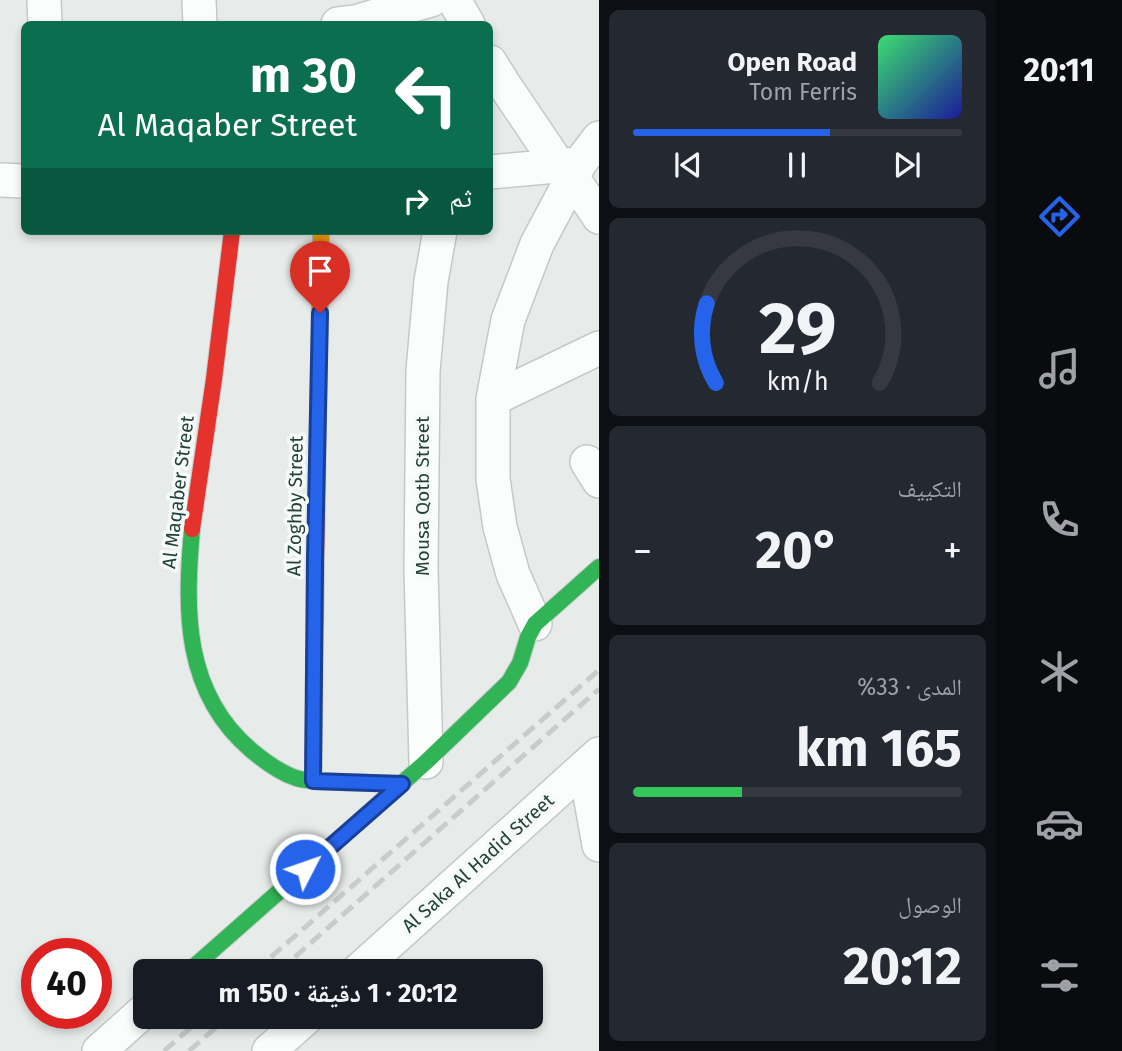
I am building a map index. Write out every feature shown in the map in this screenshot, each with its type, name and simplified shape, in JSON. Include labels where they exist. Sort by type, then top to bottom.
[{"type":"street","points":[[44,0],[45,21]]},
{"type":"street","points":[[199,0],[200,21]]},
{"type":"street","points":[[350,18],[431,0]]},
{"type":"street","points":[[454,0],[466,21]]},
{"type":"street","points":[[493,67],[503,83],[578,161],[599,217]]},
{"type":"street","points":[[493,172],[578,161]]},
{"type":"street","points":[[535,624],[513,574],[500,527],[493,479],[493,399],[508,320],[537,244],[578,161]]},
{"type":"street","points":[[0,180],[21,181]]},
{"type":"street","name":"Al Maqaber Street","points":[[232,235],[192,530],[188,584],[191,638],[199,674],[214,707],[235,736],[263,760],[295,778],[402,784]]},
{"type":"street","name":"Al Zoghby Street","points":[[313,781],[321,235]]},
{"type":"street","name":"Mousa Qotb Street","points":[[426,762],[421,568],[423,371],[431,281],[439,235]]},
{"type":"street","points":[[493,399],[599,348]]},
{"type":"street","points":[[203,959],[402,784],[509,682],[520,663],[535,624],[599,567]]},
{"type":"street","points":[[592,761],[599,845]]},
{"type":"street","name":"Al Saka Al Hadid Street","points":[[371,959],[592,761]]},
{"type":"street","points":[[99,1051],[133,1021]]},
{"type":"street","points":[[269,1051],[294,1029]]},
{"type":"railway","points":[[269,959],[599,670]]},
{"type":"railway","points":[[293,959],[599,689]]},
{"type":"railway","points":[[164,1051],[189,1029]]},
{"type":"railway","points":[[189,1051],[214,1029]]},
{"type":"traffic: fast","points":[[192,529],[189,590],[193,648],[212,702],[229,727],[261,758],[296,778],[402,784]]},
{"type":"traffic: fast","points":[[203,959],[426,762],[509,682],[520,663],[535,624],[599,567]]},
{"type":"traffic: slow","points":[[318,419],[321,235]]},
{"type":"traffic: jam","points":[[192,529],[232,235]]},
{"type":"traffic: jam","points":[[313,781],[318,419]]},
{"type":"route","points":[[305,869],[402,784],[313,781],[320,313]]}]
